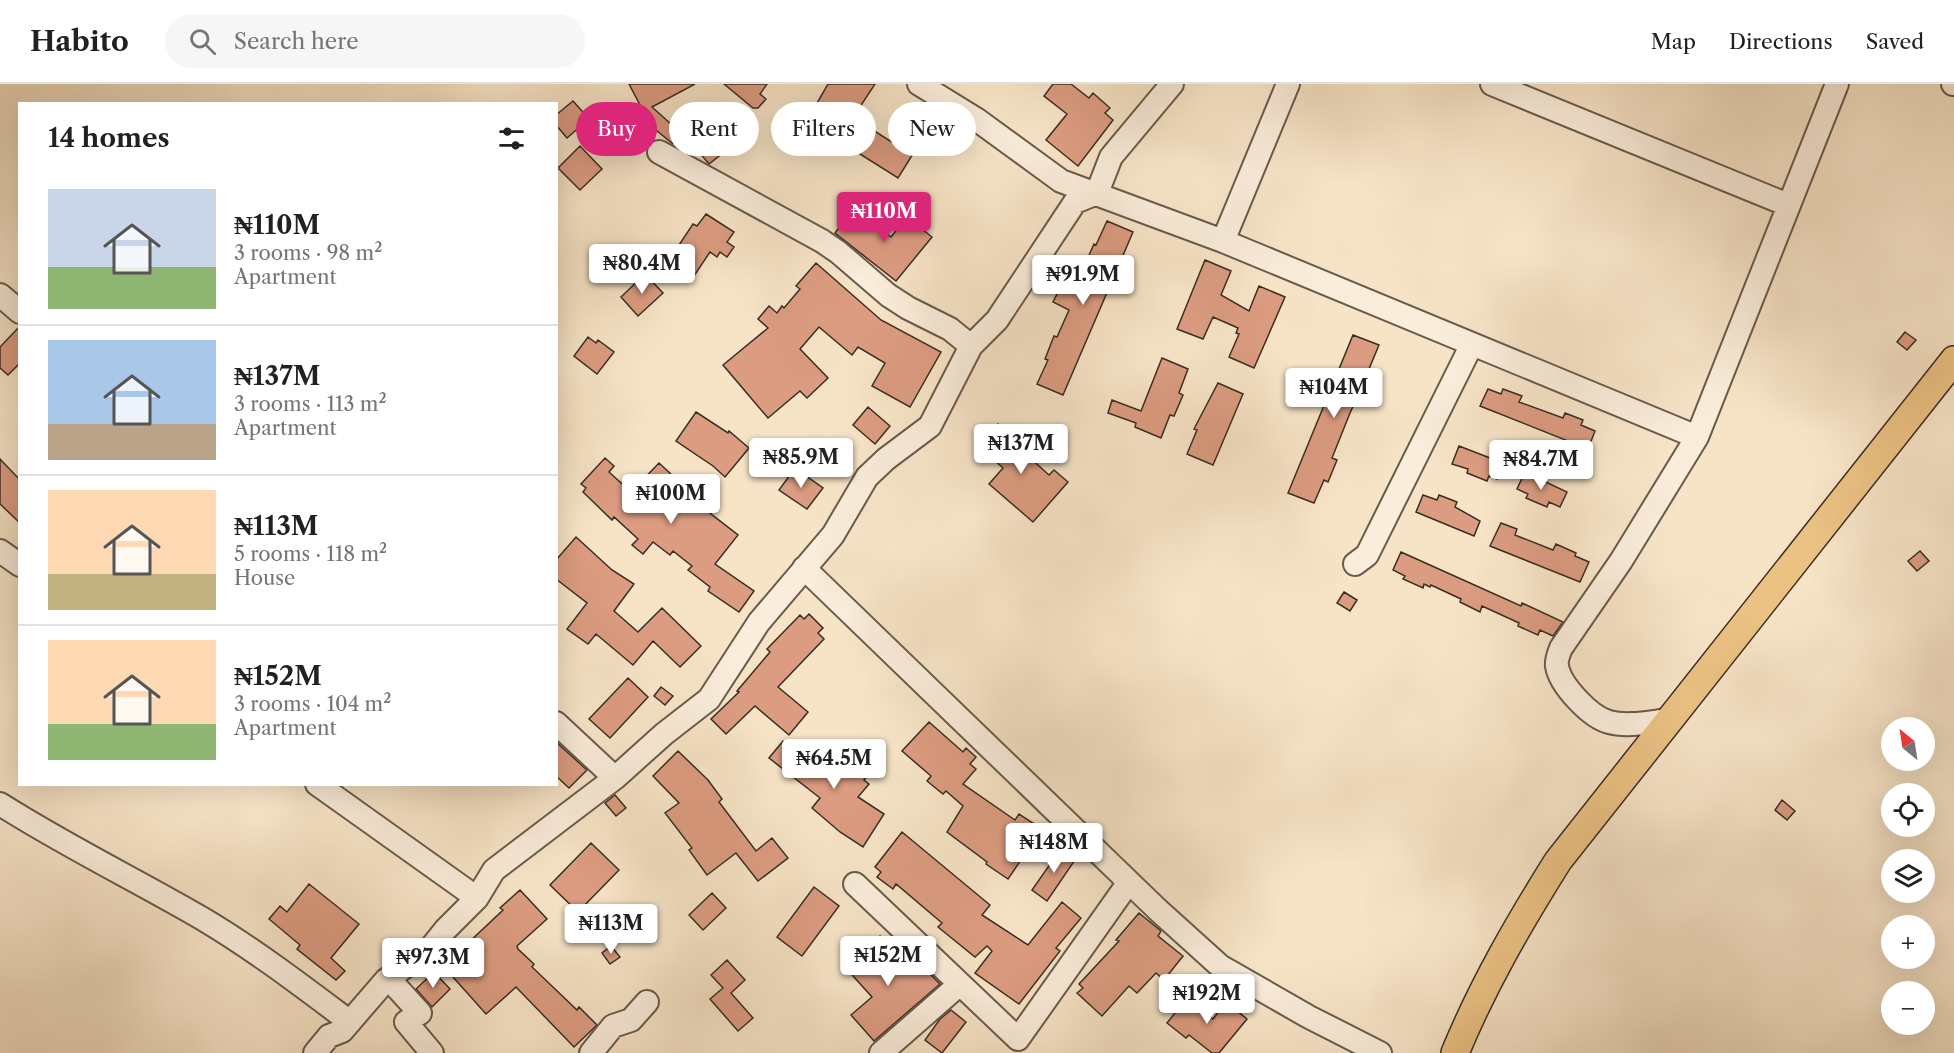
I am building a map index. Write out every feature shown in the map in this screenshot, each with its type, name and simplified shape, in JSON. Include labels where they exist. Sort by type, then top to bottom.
[{"type":"main road","points":[[1455,1053],[1477,1000],[1498,960],[1558,861],[1954,360]]},
{"type":"street","points":[[919,84],[976,119],[1061,181],[1222,241],[1697,437]]},
{"type":"street","points":[[315,1053],[329,1036],[342,1031],[389,979],[429,950],[445,930],[477,898],[494,870],[615,778],[664,734],[710,699],[759,622],[833,535],[867,477],[886,459],[930,426],[971,346],[997,320],[1075,202],[1097,193],[1112,157],[1172,84]]},
{"type":"street","points":[[1222,241],[1288,84]]},
{"type":"street","points":[[1492,84],[1788,205]]},
{"type":"street","points":[[1669,720],[1607,722],[1585,707],[1565,685],[1556,665],[1561,648],[1621,561],[1697,437],[1837,84]]},
{"type":"street","points":[[659,152],[830,247],[888,295],[950,329],[971,346]]},
{"type":"street","points":[[0,295],[18,310]]},
{"type":"street","points":[[1355,564],[1367,555],[1472,344]]},
{"type":"street","points":[[0,551],[18,564]]},
{"type":"street","points":[[804,568],[1129,882],[1220,966],[1308,1017],[1380,1053]]},
{"type":"street","points":[[558,725],[615,778]]},
{"type":"street","points":[[320,786],[477,898]]},
{"type":"street","points":[[0,804],[51,836],[204,920],[246,946],[350,1022]]},
{"type":"street","points":[[855,884],[960,984],[1013,1046],[1129,882]]},
{"type":"street","points":[[389,979],[420,1013],[406,1022],[432,1053]]},
{"type":"street","points":[[881,1053],[960,984]]},
{"type":"street","points":[[591,1053],[608,1030],[631,1020],[646,1002]]},
{"type":"building","points":[[629,84],[695,84],[657,104],[657,102],[638,102]]},
{"type":"building","points":[[724,84],[767,84],[760,94],[766,99],[759,107],[759,102],[746,102]]},
{"type":"building","points":[[828,84],[875,84],[863,102],[818,102]]},
{"type":"building","points":[[1053,84],[1071,84],[1089,98],[1093,93],[1110,108],[1105,113],[1113,120],[1078,166],[1046,140],[1067,114],[1044,96]]},
{"type":"building","points":[[573,101],[576,104],[576,130],[567,138],[558,127],[558,113]]},
{"type":"building","points":[[657,112],[669,122],[669,141],[657,131]]},
{"type":"building","points":[[876,132],[888,140],[888,156],[912,156],[898,178],[863,156],[876,156]]},
{"type":"building","points":[[576,150],[576,156],[590,156],[602,169],[580,190],[558,168]]},
{"type":"building","points":[[702,156],[719,156],[709,164]]},
{"type":"building","points":[[853,208],[891,237],[907,217],[932,237],[896,281],[835,233]]},
{"type":"building","points":[[706,214],[734,232],[727,242],[734,247],[727,257],[720,252],[717,257],[710,252],[694,276],[674,262],[677,257],[673,254],[693,224],[697,226]]},
{"type":"building","points":[[1107,221],[1133,232],[1063,395],[1037,384],[1048,360],[1045,359],[1054,336],[1057,337],[1069,310],[1053,302],[1066,276],[1077,282]]},
{"type":"building","points":[[1205,260],[1231,271],[1221,295],[1249,311],[1259,286],[1285,297],[1254,368],[1229,357],[1239,334],[1236,333],[1238,328],[1213,317],[1203,339],[1177,329]]},
{"type":"building","points":[[816,263],[881,320],[941,352],[910,407],[872,386],[885,363],[858,347],[852,355],[819,327],[800,349],[828,378],[807,398],[800,391],[768,418],[723,365],[768,328],[758,319],[769,306],[777,313],[782,306],[784,308],[800,289],[796,286]]},
{"type":"building","points":[[645,274],[663,293],[638,316],[621,297]]},
{"type":"building","points":[[18,328],[18,365],[8,375],[0,368],[0,347]]},
{"type":"building","points":[[1905,332],[1916,340],[1907,350],[1897,342]]},
{"type":"building","points":[[1353,335],[1379,345],[1369,369],[1373,371],[1364,393],[1360,391],[1350,413],[1332,458],[1337,460],[1328,482],[1324,480],[1314,503],[1288,493]]},
{"type":"building","points":[[588,337],[596,343],[598,340],[614,352],[597,374],[574,356]]},
{"type":"building","points":[[1162,358],[1188,369],[1179,393],[1183,395],[1174,416],[1170,415],[1161,438],[1135,427],[1136,423],[1108,413],[1112,400],[1141,411]]},
{"type":"building","points":[[1218,383],[1243,394],[1213,465],[1187,454],[1197,430],[1194,429]]},
{"type":"building","points":[[1488,389],[1501,394],[1503,389],[1522,396],[1519,402],[1563,418],[1565,413],[1583,420],[1581,425],[1595,431],[1588,449],[1480,406]]},
{"type":"building","points":[[868,407],[890,426],[875,444],[853,425]]},
{"type":"building","points":[[696,412],[728,433],[729,431],[749,448],[725,477],[676,441]]},
{"type":"building","points":[[998,424],[1019,442],[1016,445],[1049,475],[1054,470],[1068,482],[1033,522],[989,484],[1003,468],[979,446]]},
{"type":"building","points":[[1459,446],[1503,463],[1497,479],[1489,476],[1487,481],[1467,473],[1468,469],[1452,464]]},
{"type":"building","points":[[605,458],[614,466],[609,472],[631,492],[659,463],[687,489],[689,487],[710,504],[706,510],[738,535],[715,564],[754,591],[739,612],[708,591],[710,587],[688,570],[692,566],[673,551],[670,555],[653,542],[643,554],[632,545],[638,539],[614,517],[612,520],[583,492],[586,488],[581,484]]},
{"type":"building","points":[[0,459],[18,478],[18,521],[0,504]]},
{"type":"building","points":[[795,468],[823,488],[807,509],[779,490]]},
{"type":"building","points":[[1525,472],[1567,492],[1560,507],[1549,502],[1547,507],[1526,498],[1528,494],[1517,489]]},
{"type":"building","points":[[1423,495],[1437,500],[1439,495],[1457,502],[1455,507],[1480,521],[1474,536],[1416,512]]},
{"type":"building","points":[[1501,523],[1517,529],[1515,535],[1553,550],[1556,544],[1589,562],[1580,582],[1490,546]]},
{"type":"building","points":[[576,537],[612,570],[634,584],[614,611],[638,632],[662,608],[701,646],[680,667],[653,641],[633,665],[596,634],[588,644],[567,629],[587,603],[558,581],[558,558]]},
{"type":"building","points":[[1920,551],[1929,561],[1917,571],[1908,561]]},
{"type":"building","points":[[1401,552],[1521,606],[1522,603],[1563,622],[1553,636],[1540,630],[1538,635],[1518,626],[1519,623],[1482,606],[1480,612],[1460,602],[1461,599],[1431,585],[1430,587],[1424,584],[1423,588],[1403,579],[1405,576],[1393,570]]},
{"type":"building","points":[[1344,592],[1357,600],[1350,611],[1337,603]]},
{"type":"building","points":[[809,614],[823,628],[818,633],[824,639],[778,687],[808,712],[789,735],[755,706],[726,734],[711,719],[739,692],[737,691],[770,652],[767,649],[800,615],[804,619]]},
{"type":"building","points":[[628,678],[648,697],[610,738],[589,719]]},
{"type":"building","points":[[661,687],[673,696],[665,705],[654,696]]},
{"type":"building","points":[[929,722],[963,752],[966,748],[976,757],[970,764],[976,769],[963,784],[1015,820],[1019,814],[1042,829],[1008,879],[947,832],[963,806],[946,791],[943,794],[927,781],[931,776],[902,751]]},
{"type":"building","points":[[783,741],[802,758],[811,748],[837,769],[841,763],[848,768],[859,754],[875,765],[864,780],[869,784],[858,797],[884,814],[863,847],[840,832],[812,808],[820,798],[769,758]]},
{"type":"building","points":[[558,744],[587,770],[569,788],[558,778]]},
{"type":"building","points":[[678,751],[708,780],[722,799],[719,802],[756,851],[772,838],[788,858],[758,881],[736,853],[707,875],[689,850],[692,848],[665,813],[679,803],[653,776]]},
{"type":"building","points":[[615,795],[626,808],[616,816],[605,803]]},
{"type":"building","points":[[1782,800],[1795,811],[1787,820],[1775,810]]},
{"type":"building","points":[[902,832],[990,905],[982,915],[1028,945],[1062,902],[1081,918],[1056,948],[1060,951],[1019,1004],[975,973],[992,951],[987,946],[975,957],[938,927],[942,923],[896,884],[893,889],[877,877],[881,872],[875,867]]},
{"type":"building","points":[[591,843],[619,870],[578,912],[550,885]]},
{"type":"building","points":[[1062,847],[1077,857],[1047,901],[1032,890]]},
{"type":"building","points":[[309,884],[359,924],[331,958],[345,971],[336,980],[297,949],[300,945],[269,919],[280,906],[287,912]]},
{"type":"building","points":[[814,887],[839,906],[802,956],[777,937]]},
{"type":"building","points":[[520,890],[547,919],[517,946],[518,949],[534,964],[532,967],[577,1010],[579,1007],[597,1025],[574,1047],[516,987],[486,1014],[453,977],[477,955],[466,945],[503,910],[500,908]]},
{"type":"building","points":[[712,893],[726,908],[703,930],[689,915]]},
{"type":"building","points":[[1139,913],[1161,931],[1158,936],[1183,956],[1164,980],[1156,973],[1137,993],[1129,986],[1102,1016],[1077,993],[1083,988],[1079,984],[1119,941],[1116,940]]},
{"type":"building","points":[[880,936],[906,967],[915,959],[940,984],[874,1041],[851,1015],[872,997],[845,967]]},
{"type":"building","points":[[611,946],[620,957],[610,964],[602,953]]},
{"type":"building","points":[[727,960],[745,980],[731,993],[753,1018],[738,1031],[710,999],[723,988],[711,975]]},
{"type":"building","points":[[434,972],[450,989],[432,1007],[416,989]]},
{"type":"building","points":[[1187,998],[1213,1019],[1226,1002],[1247,1019],[1219,1053],[1212,1053],[1189,1035],[1186,1038],[1167,1023]]},
{"type":"building","points":[[951,1010],[966,1022],[942,1053],[925,1040],[940,1019]]}]
